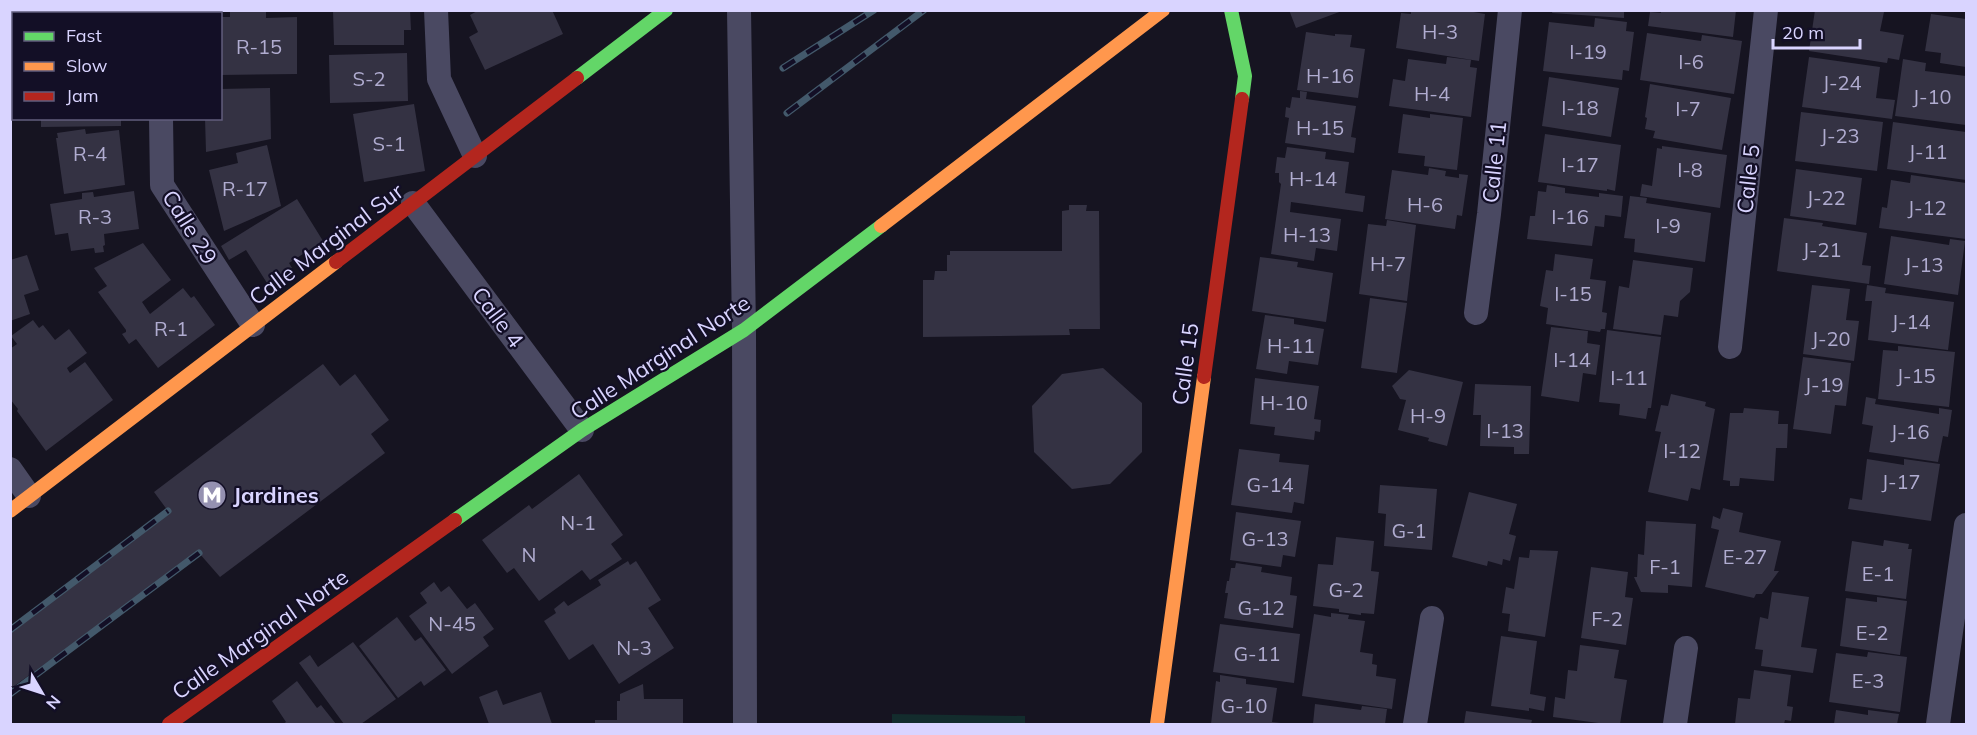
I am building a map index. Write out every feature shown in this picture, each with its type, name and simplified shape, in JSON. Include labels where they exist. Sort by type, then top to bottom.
[{"type":"street","points":[[436,10],[439,79],[476,156]]},
{"type":"street","name":"Calle Marginal Sur","points":[[20,504],[666,10]]},
{"type":"street","points":[[739,10],[744,330],[745,724]]},
{"type":"street","name":"Calle Marginal Norte","points":[[169,724],[582,430],[744,330],[1163,10]]},
{"type":"street","name":"Calle 15","points":[[1157,724],[1245,76],[1231,10]]},
{"type":"street","name":"Calle 11","points":[[1476,313],[1489,214],[1509,10]]},
{"type":"street","name":"Calle 5","points":[[1730,347],[1766,10]]},
{"type":"street","name":"Calle 29","points":[[161,120],[162,185],[253,325]]},
{"type":"street","name":"Calle 4","points":[[414,203],[582,430]]},
{"type":"street","points":[[10,469],[20,504]]},
{"type":"street","points":[[1938,724],[1966,525]]},
{"type":"street","points":[[1415,724],[1432,618]]},
{"type":"street","points":[[1675,724],[1686,648]]},
{"type":"green space","points":[[892,714],[1025,716],[1025,724],[892,724]]},
{"type":"building","points":[[54,10],[117,10],[117,12],[54,12]]},
{"type":"building","points":[[230,10],[266,10],[266,18],[297,17],[297,74],[222,75],[222,17],[230,17]]},
{"type":"building","points":[[333,10],[410,10],[411,30],[404,30],[404,45],[334,45]]},
{"type":"building","points":[[479,10],[552,10],[563,34],[485,70],[469,37],[478,32],[470,15]]},
{"type":"building","points":[[1289,10],[1342,10],[1342,11],[1296,28]]},
{"type":"building","points":[[1411,10],[1462,10],[1485,14],[1479,61],[1396,48],[1401,13],[1411,14]]},
{"type":"building","points":[[1553,10],[1624,10],[1624,18],[1552,13]]},
{"type":"building","points":[[1661,10],[1736,10],[1733,37],[1648,26],[1650,12],[1661,13]]},
{"type":"building","points":[[1815,10],[1884,12],[1880,31],[1904,35],[1899,60],[1888,58],[1887,63],[1809,51]]},
{"type":"building","points":[[1931,14],[1966,19],[1966,67],[1940,63],[1941,53],[1925,51]]},
{"type":"building","points":[[1595,18],[1627,22],[1626,31],[1634,32],[1629,71],[1623,70],[1622,80],[1543,71],[1549,22],[1594,27]]},
{"type":"building","points":[[1306,32],[1335,36],[1335,34],[1352,35],[1350,47],[1365,49],[1358,98],[1297,90]]},
{"type":"building","points":[[1647,33],[1701,41],[1702,35],[1742,41],[1734,94],[1640,80]]},
{"type":"building","points":[[407,53],[408,101],[330,103],[329,55]]},
{"type":"building","points":[[1447,57],[1471,60],[1470,67],[1477,68],[1471,117],[1389,106],[1393,79],[1405,81],[1408,59],[1446,64]]},
{"type":"building","points":[[1809,57],[1880,67],[1876,98],[1895,100],[1892,119],[1802,107]]},
{"type":"building","points":[[1903,59],[1926,63],[1925,71],[1966,76],[1966,125],[1895,116]]},
{"type":"building","points":[[1549,77],[1619,88],[1611,137],[1542,126]]},
{"type":"building","points":[[1650,84],[1731,98],[1722,150],[1653,138],[1655,131],[1645,129]]},
{"type":"building","points":[[270,88],[271,139],[206,152],[205,120],[222,120],[222,89]]},
{"type":"building","points":[[1300,91],[1307,92],[1306,99],[1356,106],[1351,137],[1356,138],[1354,153],[1285,143],[1289,118],[1285,117],[1286,107],[1290,108],[1292,97],[1300,98]]},
{"type":"building","points":[[414,104],[425,171],[364,182],[353,114]]},
{"type":"building","points":[[1801,112],[1883,122],[1877,171],[1795,161]]},
{"type":"building","points":[[1403,114],[1430,118],[1430,114],[1463,118],[1457,170],[1424,166],[1425,156],[1398,153]]},
{"type":"building","points":[[41,120],[121,120],[121,126],[41,127]]},
{"type":"building","points":[[1893,122],[1966,132],[1966,180],[1887,169]]},
{"type":"building","points":[[85,129],[86,134],[119,130],[125,185],[64,194],[57,133]]},
{"type":"building","points":[[1545,134],[1621,145],[1615,191],[1538,182]]},
{"type":"building","points":[[267,145],[281,206],[224,231],[209,170],[238,163],[236,153]]},
{"type":"building","points":[[1662,146],[1727,155],[1720,208],[1640,196],[1642,184],[1652,186],[1657,148],[1662,149]]},
{"type":"building","points":[[1287,147],[1326,152],[1325,159],[1349,162],[1345,193],[1365,196],[1363,212],[1291,202],[1290,212],[1341,219],[1337,251],[1316,248],[1314,261],[1271,254],[1281,184],[1279,173],[1275,173],[1277,157],[1285,158]]},
{"type":"building","points":[[1429,168],[1446,171],[1445,176],[1459,178],[1459,174],[1468,175],[1462,216],[1457,215],[1455,229],[1385,219],[1392,170],[1428,175]]},
{"type":"building","points":[[1796,169],[1862,178],[1856,225],[1790,216]]},
{"type":"building","points":[[1911,175],[1966,183],[1966,239],[1879,228],[1882,207],[1887,208],[1891,180],[1910,183]]},
{"type":"building","points":[[1547,185],[1565,188],[1565,193],[1599,197],[1599,193],[1623,196],[1621,217],[1605,215],[1604,227],[1595,226],[1592,246],[1527,239],[1530,216],[1535,216],[1538,191],[1546,192]]},
{"type":"building","points":[[134,191],[139,229],[104,234],[104,252],[95,253],[94,248],[71,251],[68,233],[55,235],[50,204],[82,199],[82,193],[93,192],[94,197]]},
{"type":"building","points":[[1630,196],[1647,198],[1646,203],[1711,213],[1705,262],[1634,252],[1635,239],[1624,238]]},
{"type":"building","points":[[297,199],[323,241],[289,263],[292,268],[267,283],[246,250],[229,260],[221,246]]},
{"type":"building","points":[[1069,205],[1087,205],[1086,211],[1099,211],[1100,329],[1069,329],[1070,335],[923,337],[923,280],[934,280],[935,271],[947,271],[947,255],[950,255],[950,251],[1062,251],[1062,211],[1069,210]]},
{"type":"building","points":[[1784,218],[1823,223],[1822,226],[1867,233],[1862,265],[1871,266],[1869,284],[1777,271]]},
{"type":"building","points":[[1387,220],[1416,225],[1407,301],[1359,294],[1368,224],[1386,226]]},
{"type":"building","points":[[1891,236],[1949,245],[1950,239],[1965,241],[1958,295],[1884,284]]},
{"type":"building","points":[[143,243],[171,280],[142,302],[150,314],[183,288],[191,298],[194,296],[215,325],[158,368],[136,339],[129,344],[122,334],[126,330],[98,292],[107,286],[94,268]]},
{"type":"building","points":[[1555,254],[1593,259],[1590,279],[1606,281],[1602,312],[1607,313],[1605,329],[1601,329],[1600,332],[1546,324],[1548,308],[1540,306],[1546,270],[1553,271]]},
{"type":"building","points":[[27,255],[39,290],[24,295],[30,314],[10,321],[10,260]]},
{"type":"building","points":[[1260,257],[1298,262],[1297,267],[1333,273],[1326,322],[1252,311]]},
{"type":"building","points":[[1633,260],[1693,268],[1690,292],[1680,301],[1678,317],[1664,315],[1661,335],[1613,329],[1619,286],[1629,288]]},
{"type":"building","points":[[1812,285],[1850,289],[1846,320],[1859,321],[1854,361],[1803,354]]},
{"type":"building","points":[[1867,285],[1886,288],[1885,293],[1954,302],[1948,350],[1868,340],[1872,301],[1865,301]]},
{"type":"building","points":[[1370,298],[1407,303],[1397,373],[1361,368]]},
{"type":"building","points":[[1265,315],[1294,319],[1294,324],[1324,329],[1318,365],[1289,361],[1287,374],[1256,369]]},
{"type":"building","points":[[33,320],[39,328],[43,325],[55,340],[69,329],[87,353],[67,368],[68,370],[70,373],[85,362],[113,400],[46,451],[10,399],[10,349],[17,344],[11,336]]},
{"type":"building","points":[[1551,327],[1588,331],[1587,343],[1600,345],[1596,375],[1583,373],[1579,402],[1541,396]]},
{"type":"building","points":[[1607,330],[1661,337],[1651,408],[1648,408],[1646,419],[1619,415],[1620,404],[1599,402]]},
{"type":"building","points":[[1898,346],[1955,352],[1949,407],[1878,399],[1883,350],[1898,351]]},
{"type":"building","points":[[1803,357],[1851,363],[1846,406],[1835,405],[1831,434],[1793,429]]},
{"type":"building","points":[[323,364],[340,386],[355,374],[389,420],[371,434],[385,453],[220,577],[199,553],[10,689],[10,633],[168,511],[154,492]]},
{"type":"building","points":[[1103,368],[1142,403],[1142,452],[1110,484],[1072,489],[1034,452],[1032,406],[1062,374]]},
{"type":"building","points":[[1409,370],[1463,382],[1447,446],[1428,441],[1429,438],[1398,430],[1406,400],[1400,399],[1392,386]]},
{"type":"building","points":[[1255,378],[1319,386],[1314,419],[1321,420],[1320,432],[1315,431],[1314,440],[1274,435],[1275,427],[1250,424]]},
{"type":"building","points":[[1475,384],[1531,386],[1529,454],[1514,454],[1514,447],[1480,446],[1481,415],[1473,415]]},
{"type":"building","points":[[1671,394],[1706,402],[1705,406],[1715,409],[1700,490],[1691,488],[1688,501],[1648,492],[1661,432],[1655,431],[1661,405],[1668,406]]},
{"type":"building","points":[[1866,397],[1876,399],[1875,404],[1939,414],[1939,408],[1952,410],[1948,437],[1943,436],[1938,462],[1869,452],[1873,426],[1862,424]]},
{"type":"building","points":[[1744,408],[1779,411],[1778,424],[1788,424],[1787,448],[1776,448],[1774,481],[1740,478],[1739,486],[1730,486],[1730,481],[1723,480],[1730,413],[1743,413]]},
{"type":"building","points":[[1239,449],[1280,454],[1279,462],[1309,465],[1304,504],[1294,502],[1292,513],[1231,505]]},
{"type":"building","points":[[1867,459],[1904,465],[1904,459],[1940,464],[1931,521],[1848,509],[1850,498],[1862,500]]},
{"type":"building","points":[[579,474],[623,535],[611,544],[622,559],[590,580],[582,570],[539,601],[514,568],[507,573],[482,540],[529,505],[532,509]]},
{"type":"building","points":[[1380,485],[1437,489],[1432,550],[1384,546],[1386,514],[1378,513]]},
{"type":"building","points":[[1469,492],[1517,504],[1509,534],[1516,536],[1510,561],[1503,559],[1502,565],[1488,561],[1487,566],[1452,557]]},
{"type":"building","points":[[1723,508],[1743,513],[1739,532],[1781,541],[1774,571],[1779,571],[1762,594],[1756,594],[1754,598],[1705,587],[1719,530],[1711,528],[1713,516],[1720,519]]},
{"type":"building","points":[[1236,512],[1301,521],[1295,557],[1283,555],[1281,567],[1230,560]]},
{"type":"building","points":[[1646,521],[1696,524],[1692,587],[1668,585],[1668,593],[1641,592],[1634,577],[1637,577],[1638,554],[1644,555]]},
{"type":"building","points":[[1336,537],[1374,541],[1371,571],[1379,572],[1374,614],[1361,613],[1361,615],[1339,612],[1339,609],[1313,606],[1318,564],[1333,565]]},
{"type":"building","points":[[1884,540],[1909,544],[1908,549],[1912,549],[1906,599],[1845,591],[1852,541],[1883,546]]},
{"type":"building","points":[[1530,550],[1558,551],[1545,637],[1508,631],[1510,614],[1502,613],[1506,587],[1514,589],[1519,557],[1529,558]]},
{"type":"building","points":[[628,561],[630,565],[636,561],[661,600],[648,608],[674,648],[619,684],[593,644],[569,660],[544,621],[556,613],[554,609],[564,601],[568,606],[601,585],[598,580]]},
{"type":"building","points":[[1236,563],[1262,567],[1261,572],[1292,577],[1290,595],[1297,596],[1293,628],[1224,618],[1228,593],[1225,593],[1227,581],[1229,581],[1231,568],[1235,568]]},
{"type":"building","points":[[1591,567],[1628,572],[1625,597],[1633,598],[1626,645],[1581,638]]},
{"type":"building","points":[[434,582],[441,592],[449,586],[467,609],[475,603],[494,629],[483,637],[489,646],[452,674],[409,616],[427,603],[420,593]]},
{"type":"building","points":[[1772,592],[1809,597],[1801,647],[1817,649],[1813,673],[1761,666],[1763,650],[1755,649],[1760,617],[1768,619]]},
{"type":"building","points":[[1877,597],[1907,601],[1900,655],[1840,646],[1846,598],[1877,602]]},
{"type":"building","points":[[1331,613],[1349,615],[1348,619],[1365,621],[1360,652],[1373,654],[1372,664],[1377,665],[1376,676],[1396,679],[1392,709],[1302,696],[1314,614],[1331,617]]},
{"type":"building","points":[[397,617],[415,641],[421,637],[446,670],[424,686],[421,681],[398,698],[359,646]]},
{"type":"building","points":[[1220,624],[1300,634],[1294,683],[1213,672]]},
{"type":"building","points":[[1501,636],[1537,641],[1530,694],[1546,697],[1544,711],[1491,706]]},
{"type":"building","points":[[353,642],[396,699],[361,724],[344,724],[299,663],[310,655],[318,667]]},
{"type":"building","points":[[1580,645],[1619,650],[1614,678],[1627,680],[1620,724],[1553,717],[1555,697],[1565,699],[1568,670],[1577,671]]},
{"type":"building","points":[[1868,652],[1907,657],[1900,712],[1829,702],[1836,653],[1867,657]]},
{"type":"building","points":[[1754,670],[1791,675],[1787,706],[1793,707],[1791,721],[1785,720],[1784,724],[1735,724],[1738,698],[1750,699]]},
{"type":"building","points":[[1220,675],[1246,679],[1246,684],[1277,688],[1272,722],[1281,724],[1211,724],[1216,681],[1220,682]]},
{"type":"building","points":[[297,681],[317,708],[321,705],[336,724],[283,724],[286,722],[272,701]]},
{"type":"building","points":[[643,684],[644,699],[683,699],[683,724],[595,724],[595,720],[617,720],[617,701],[620,701],[620,694]]},
{"type":"building","points":[[497,690],[503,705],[541,692],[552,724],[489,724],[479,697]]},
{"type":"building","points":[[1315,704],[1361,710],[1362,706],[1387,709],[1385,724],[1313,724]]},
{"type":"building","points":[[1836,710],[1868,715],[1868,710],[1899,714],[1897,724],[1834,724]]},
{"type":"building","points":[[1466,711],[1532,720],[1531,724],[1464,724]]},
{"type":"railway","points":[[783,68],[874,10]]},
{"type":"railway","points":[[787,113],[924,10]]},
{"type":"railway","points":[[10,630],[168,511]]},
{"type":"railway","points":[[10,694],[199,553]]},
{"type":"traffic: fast","points":[[577,78],[666,10]]},
{"type":"traffic: fast","points":[[1231,10],[1245,76],[1242,99]]},
{"type":"traffic: fast","points":[[455,520],[582,430],[744,330],[881,226]]},
{"type":"traffic: slow","points":[[881,226],[1163,10]]},
{"type":"traffic: slow","points":[[10,511],[336,262]]},
{"type":"traffic: slow","points":[[1157,724],[1204,377]]},
{"type":"traffic: jam","points":[[336,262],[577,78]]},
{"type":"traffic: jam","points":[[1204,377],[1242,99]]},
{"type":"traffic: jam","points":[[169,724],[455,520]]},
{"type":"place","name":"Jardines","points":[[212,495]]}]
